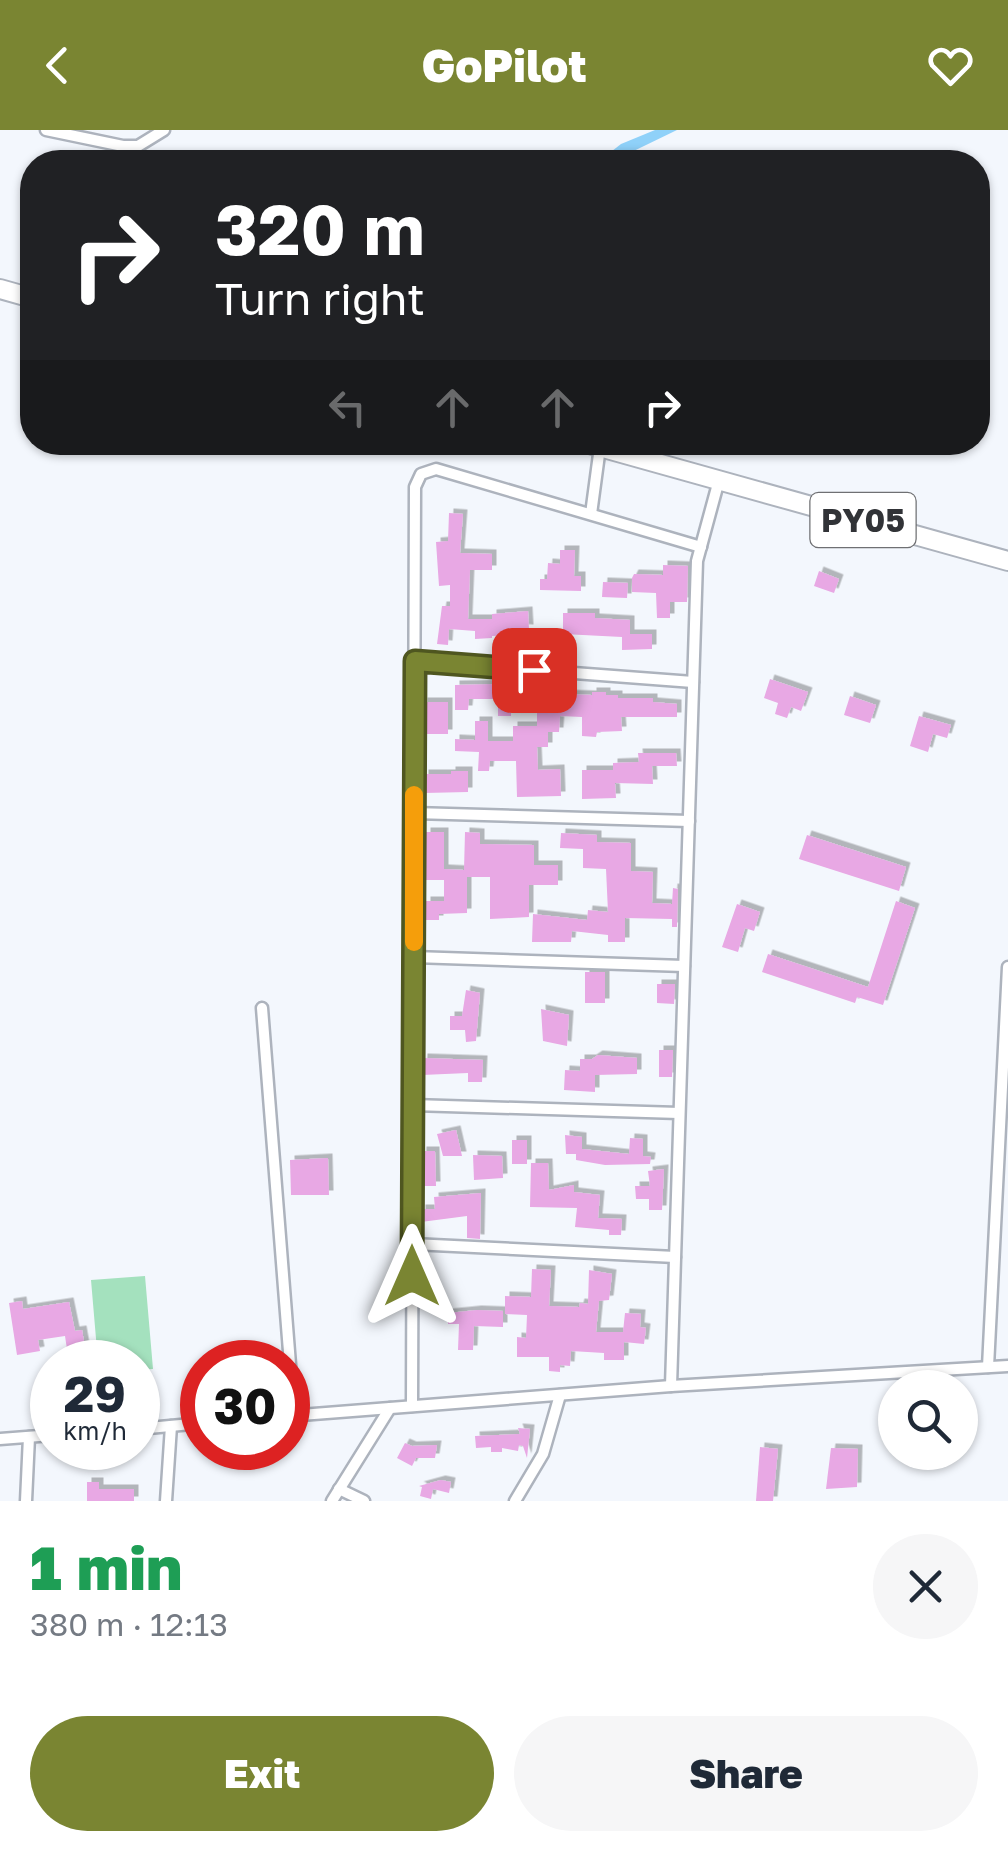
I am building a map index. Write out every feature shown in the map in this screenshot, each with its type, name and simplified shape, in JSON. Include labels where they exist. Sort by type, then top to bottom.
[{"type":"highway","name":"PY05","points":[[628,455],[1008,561]]},
{"type":"street","points":[[46,130],[138,146],[164,130]]},
{"type":"street","points":[[591,455],[591,514]]},
{"type":"street","points":[[412,1406],[416,488],[421,474],[436,469],[701,546]]},
{"type":"street","points":[[671,1386],[697,562],[719,480]]},
{"type":"street","points":[[415,661],[693,682]]},
{"type":"street","points":[[414,812],[688,821]]},
{"type":"street","points":[[414,957],[684,966]]},
{"type":"street","points":[[988,1367],[1004,1144],[1008,967]]},
{"type":"street","points":[[262,1008],[286,1340]]},
{"type":"street","points":[[413,1105],[679,1113]]},
{"type":"street","points":[[413,1244],[675,1256]]},
{"type":"street","points":[[310,1414],[671,1386],[1008,1366]]},
{"type":"street","points":[[516,1501],[543,1454],[560,1395]]},
{"type":"street","points":[[332,1501],[390,1408]]},
{"type":"street","points":[[160,1427],[180,1425]]},
{"type":"street","points":[[166,1501],[171,1426]]},
{"type":"street","points":[[0,1439],[29,1437],[26,1501]]},
{"type":"street","points":[[339,1490],[364,1501]]},
{"type":"green space","points":[[145,1276],[151,1340],[96,1340],[91,1280]]},
{"type":"water","points":[[655,130],[677,130],[636,150],[613,150]]},
{"type":"building","points":[[449,513],[463,514],[460,553],[492,554],[492,570],[470,570],[468,619],[492,619],[492,614],[528,611],[529,629],[517,628],[517,635],[475,639],[475,631],[449,629],[448,645],[437,644],[442,606],[450,606],[450,585],[439,586],[436,542],[448,541]]},
{"type":"building","points":[[560,550],[575,550],[574,576],[581,576],[581,591],[540,590],[540,579],[547,579],[548,563],[560,564]]},
{"type":"building","points":[[663,565],[688,566],[687,602],[670,602],[670,618],[657,618],[656,593],[632,592],[634,574],[663,575]]},
{"type":"building","points":[[819,571],[839,579],[834,593],[814,586]]},
{"type":"building","points":[[603,582],[628,583],[627,598],[602,597]]},
{"type":"building","points":[[563,613],[595,613],[595,618],[630,620],[630,634],[652,634],[652,649],[622,650],[622,637],[563,634]]},
{"type":"building","points":[[511,677],[531,679],[531,684],[559,684],[559,694],[606,692],[618,698],[653,698],[653,702],[677,704],[677,717],[621,717],[622,731],[597,732],[596,737],[582,736],[582,717],[560,716],[559,732],[548,732],[548,747],[537,747],[538,770],[560,769],[561,796],[517,797],[516,761],[490,761],[489,771],[478,771],[479,752],[455,751],[455,739],[475,740],[475,721],[488,721],[488,741],[513,741],[513,726],[537,726],[537,703],[511,704],[511,716],[498,716],[498,699],[469,699],[468,710],[455,710],[455,685],[498,684],[511,681]]},
{"type":"building","points":[[770,679],[808,692],[801,711],[791,707],[787,718],[775,714],[778,703],[764,698]]},
{"type":"building","points":[[850,696],[876,705],[870,723],[844,715]]},
{"type":"building","points":[[423,702],[448,702],[448,734],[423,734]]},
{"type":"building","points":[[919,716],[951,725],[947,738],[933,734],[928,752],[910,746]]},
{"type":"building","points":[[638,753],[676,753],[677,766],[652,766],[653,784],[615,783],[616,798],[582,799],[582,770],[613,770],[613,763],[639,762]]},
{"type":"building","points":[[468,771],[468,792],[424,793],[424,774]]},
{"type":"building","points":[[426,832],[444,832],[444,869],[464,870],[465,832],[480,833],[480,844],[534,845],[534,865],[558,865],[558,885],[529,885],[529,917],[490,919],[490,877],[467,877],[467,913],[439,914],[439,920],[426,920],[426,901],[444,901],[444,880],[426,880]]},
{"type":"building","points":[[561,833],[597,835],[597,842],[631,843],[631,871],[653,872],[652,903],[672,904],[673,888],[678,889],[677,927],[672,927],[672,919],[625,918],[625,942],[608,942],[608,935],[572,931],[571,942],[532,942],[533,914],[587,920],[588,910],[608,912],[606,869],[583,868],[583,849],[560,848]]},
{"type":"building","points":[[807,835],[906,867],[899,891],[799,859]]},
{"type":"building","points":[[896,901],[915,908],[883,1005],[857,997],[855,1003],[762,972],[768,954],[868,987]]},
{"type":"building","points":[[737,904],[760,912],[754,931],[745,928],[738,952],[722,947]]},
{"type":"building","points":[[585,972],[605,972],[605,1003],[585,1003]]},
{"type":"building","points":[[657,984],[675,984],[674,1004],[657,1003]]},
{"type":"building","points":[[466,990],[480,993],[476,1041],[466,1042],[465,1030],[450,1030],[450,1016],[462,1016]]},
{"type":"building","points":[[541,1009],[569,1015],[567,1046],[543,1041]]},
{"type":"building","points":[[659,1050],[673,1050],[672,1077],[659,1077]]},
{"type":"building","points":[[598,1055],[637,1058],[637,1074],[595,1075],[595,1092],[564,1090],[565,1070],[580,1071],[580,1059]]},
{"type":"building","points":[[423,1058],[483,1060],[482,1082],[468,1082],[468,1073],[422,1075]]},
{"type":"building","points":[[456,1130],[462,1156],[443,1156],[437,1134]]},
{"type":"building","points":[[565,1135],[582,1137],[582,1149],[629,1154],[630,1138],[643,1139],[643,1156],[651,1157],[650,1164],[605,1165],[576,1160],[576,1154],[566,1154]]},
{"type":"building","points":[[512,1140],[527,1140],[527,1164],[512,1164]]},
{"type":"building","points":[[422,1151],[435,1151],[436,1186],[421,1186]]},
{"type":"building","points":[[473,1155],[502,1156],[503,1178],[474,1180]]},
{"type":"building","points":[[328,1158],[329,1195],[291,1195],[290,1160]]},
{"type":"building","points":[[531,1163],[548,1163],[549,1190],[574,1185],[574,1192],[600,1195],[598,1218],[622,1219],[621,1235],[575,1227],[577,1208],[530,1207]]},
{"type":"building","points":[[664,1169],[662,1210],[649,1210],[649,1199],[636,1199],[635,1186],[650,1186],[648,1171]]},
{"type":"building","points":[[481,1193],[480,1239],[467,1238],[467,1216],[421,1222],[421,1209],[435,1209],[434,1197]]},
{"type":"building","points":[[532,1269],[551,1270],[549,1306],[588,1304],[589,1270],[612,1274],[609,1300],[599,1301],[596,1332],[623,1332],[625,1313],[641,1314],[640,1327],[646,1328],[644,1344],[624,1342],[624,1360],[604,1360],[604,1353],[571,1351],[570,1366],[560,1365],[560,1372],[549,1371],[549,1357],[517,1357],[517,1337],[526,1338],[527,1315],[505,1314],[505,1296],[531,1297]]},
{"type":"building","points":[[22,1301],[23,1309],[69,1302],[75,1331],[82,1330],[84,1340],[66,1340],[65,1336],[30,1340],[30,1353],[17,1355],[9,1303]]},
{"type":"building","points":[[503,1311],[503,1327],[474,1326],[473,1350],[458,1350],[459,1324],[448,1324],[448,1313]]},
{"type":"building","points":[[518,1428],[530,1429],[527,1458],[519,1445],[518,1451],[476,1448],[475,1436],[520,1434]]},
{"type":"building","points":[[405,1443],[437,1445],[435,1458],[416,1458],[412,1466],[397,1458]]},
{"type":"building","points":[[760,1447],[778,1449],[773,1501],[756,1501]]},
{"type":"building","points":[[831,1448],[858,1449],[857,1487],[826,1489]]},
{"type":"building","points":[[441,1480],[451,1482],[449,1493],[433,1489],[431,1499],[420,1496],[419,1486]]},
{"type":"building","points":[[87,1482],[99,1482],[99,1489],[134,1489],[134,1501],[87,1501]]},
{"type":"slow traffic","points":[[414,795],[414,942]]},
{"type":"route","points":[[412,1276],[415,661],[534,670]]}]
